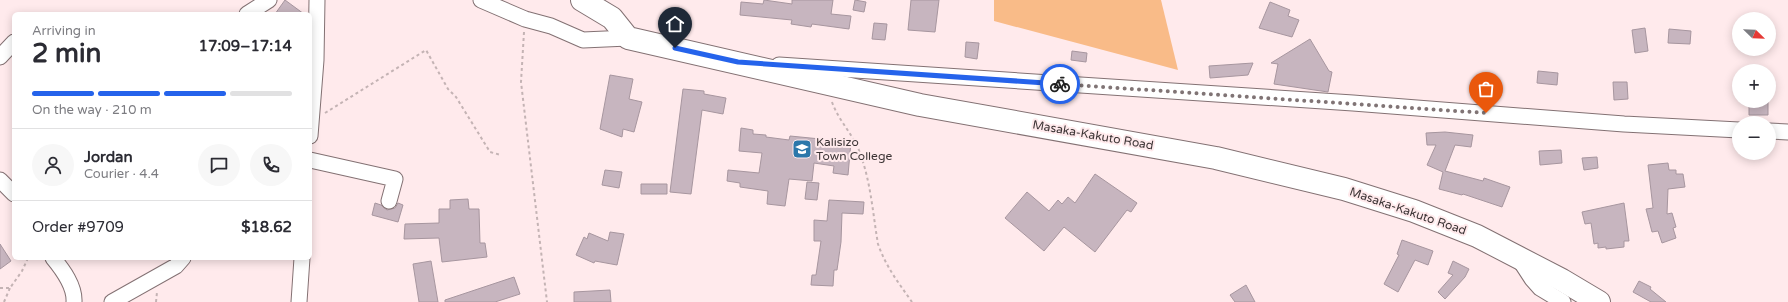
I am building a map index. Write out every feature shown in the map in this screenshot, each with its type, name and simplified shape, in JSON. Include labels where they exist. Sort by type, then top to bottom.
[{"type":"highway","points":[[582,0],[612,18],[628,38]]},
{"type":"highway","name":"Masaka-Kakuto Road","points":[[628,38],[738,62],[781,74],[920,105],[1209,156],[1344,189],[1407,208],[1454,226],[1515,254],[1599,302]]},
{"type":"street","points":[[250,12],[269,0]]},
{"type":"street","points":[[312,109],[316,60],[317,0]]},
{"type":"street","points":[[481,0],[525,19],[551,26],[583,40],[628,38]]},
{"type":"street","points":[[0,57],[12,44]]},
{"type":"street","points":[[738,62],[1360,104],[1624,124],[1732,130]]},
{"type":"street","points":[[1776,131],[1788,132]]},
{"type":"street","points":[[312,160],[396,179],[389,200]]},
{"type":"street","points":[[0,180],[12,192]]},
{"type":"street","points":[[1515,254],[1540,288],[1563,302]]},
{"type":"street","points":[[55,260],[64,271],[74,297],[74,302]]},
{"type":"street","points":[[112,302],[176,266],[181,260]]},
{"type":"street","points":[[299,302],[302,260]]},
{"type":"path","points":[[525,19],[521,82],[546,302]]},
{"type":"path","points":[[312,109],[325,113],[426,50],[448,89],[456,97],[490,152],[501,155]]},
{"type":"path","points":[[826,83],[834,106],[845,126],[856,141],[862,157],[878,244],[883,257],[890,272],[912,302]]},
{"type":"path","points":[[4,302],[10,288],[22,271],[27,260]]},
{"type":"path","points":[[0,288],[10,288]]},
{"type":"shaded area","points":[[994,0],[1161,0],[1178,70],[994,21]]},
{"type":"building","points":[[285,0],[301,12],[276,12]]},
{"type":"building","points":[[764,0],[792,4],[792,0],[833,0],[831,14],[851,16],[849,29],[812,24],[811,27],[791,24],[792,20],[740,15],[741,2],[763,4]]},
{"type":"building","points":[[855,0],[866,2],[864,12],[853,10]]},
{"type":"building","points":[[911,0],[939,0],[935,32],[908,30]]},
{"type":"building","points":[[1270,2],[1290,10],[1288,16],[1299,20],[1292,37],[1259,28]]},
{"type":"building","points":[[874,23],[887,24],[885,40],[872,39]]},
{"type":"building","points":[[1645,28],[1648,51],[1635,53],[1632,30]]},
{"type":"building","points":[[1669,29],[1691,31],[1690,44],[1668,43]]},
{"type":"building","points":[[1310,39],[1329,71],[1332,72],[1328,92],[1274,84],[1278,64],[1271,63]]},
{"type":"building","points":[[966,42],[979,43],[977,59],[965,57]]},
{"type":"building","points":[[1072,51],[1087,53],[1086,62],[1071,60]]},
{"type":"building","points":[[1253,63],[1248,75],[1210,78],[1209,66]]},
{"type":"building","points":[[1538,71],[1558,73],[1557,85],[1537,83]]},
{"type":"building","points":[[610,75],[633,79],[629,99],[642,102],[634,132],[623,129],[622,137],[600,129]]},
{"type":"building","points":[[1613,82],[1627,82],[1628,99],[1614,100]]},
{"type":"building","points":[[683,89],[704,91],[704,94],[726,98],[723,114],[702,110],[691,194],[670,192]]},
{"type":"building","points":[[1749,108],[1768,108],[1768,115],[1749,115]]},
{"type":"building","points":[[741,128],[753,130],[753,134],[789,140],[790,136],[851,142],[848,175],[833,173],[834,166],[814,163],[812,181],[789,179],[785,206],[767,204],[768,191],[740,187],[740,183],[727,181],[728,170],[759,173],[762,153],[739,151]]},
{"type":"building","points":[[1445,132],[1473,135],[1471,147],[1455,145],[1445,171],[1483,181],[1484,178],[1510,187],[1502,207],[1463,194],[1439,189],[1443,172],[1427,165],[1436,145],[1427,145],[1426,133]]},
{"type":"building","points":[[1561,150],[1562,163],[1540,165],[1539,151]]},
{"type":"building","points":[[1597,157],[1598,168],[1584,170],[1582,158]]},
{"type":"building","points":[[1668,163],[1669,170],[1676,170],[1676,174],[1683,174],[1685,187],[1668,189],[1667,214],[1672,213],[1676,227],[1673,228],[1676,238],[1662,243],[1658,231],[1652,232],[1646,209],[1653,208],[1648,165]]},
{"type":"building","points":[[605,170],[622,172],[619,188],[602,185]]},
{"type":"building","points":[[1095,174],[1137,203],[1131,212],[1127,210],[1095,252],[1064,227],[1044,251],[1005,218],[1027,192],[1049,211],[1058,200],[1062,204],[1068,197],[1075,203]]},
{"type":"building","points":[[807,182],[819,183],[817,200],[805,199]]},
{"type":"building","points":[[641,184],[667,184],[667,194],[641,194]]},
{"type":"building","points":[[468,199],[469,209],[479,209],[480,243],[485,243],[487,257],[442,262],[439,238],[404,239],[405,224],[439,223],[439,209],[450,209],[450,200]]},
{"type":"building","points":[[829,200],[864,202],[863,214],[842,213],[841,242],[837,270],[834,270],[833,286],[811,285],[812,275],[816,275],[821,241],[814,241],[814,220],[827,221]]},
{"type":"building","points":[[375,203],[381,205],[387,210],[395,208],[398,203],[403,205],[398,222],[372,215]]},
{"type":"building","points":[[1624,203],[1629,241],[1624,241],[1624,247],[1606,249],[1606,247],[1598,248],[1598,243],[1594,244],[1591,223],[1585,224],[1582,212]]},
{"type":"building","points":[[610,232],[624,234],[617,265],[595,261],[594,263],[576,255],[584,237],[587,239],[589,233],[608,241]]},
{"type":"building","points":[[1402,240],[1433,251],[1428,265],[1415,260],[1398,292],[1384,284],[1399,255],[1397,254]]},
{"type":"building","points":[[0,244],[11,261],[0,269]]},
{"type":"building","points":[[431,261],[438,302],[419,302],[413,264]]},
{"type":"building","points":[[1453,261],[1469,269],[1465,277],[1445,299],[1438,292],[1453,275],[1448,273]]},
{"type":"building","points":[[514,277],[520,294],[495,302],[445,302],[445,300]]},
{"type":"building","points":[[1639,281],[1651,287],[1650,289],[1666,302],[1651,302],[1633,292]]},
{"type":"building","points":[[1246,285],[1255,302],[1235,302],[1230,295]]},
{"type":"building","points":[[610,290],[611,302],[574,302],[574,292]]},
{"type":"way so far","points":[[1060,84],[1486,113]]},
{"type":"place","name":"Kalisizo Town College","points":[[802,149]]},
{"type":"route","points":[[675,48],[738,62],[1060,84]]}]
